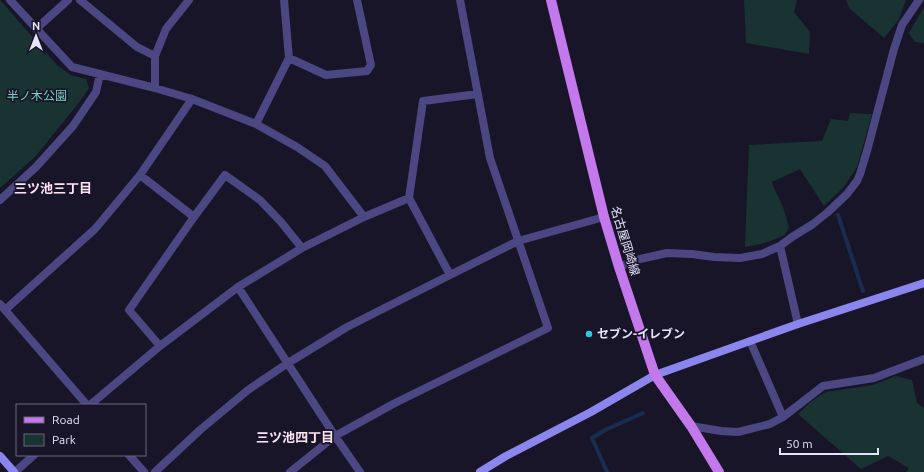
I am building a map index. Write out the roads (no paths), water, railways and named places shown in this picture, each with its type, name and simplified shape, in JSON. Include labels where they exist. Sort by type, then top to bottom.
[{"type":"main road","name":"名古屋岡崎線","points":[[551,0],[604,217],[655,375],[691,426],[719,472]]},
{"type":"street","points":[[10,0],[72,67],[192,99],[256,124],[297,147],[325,166],[364,217]]},
{"type":"street","points":[[36,29],[68,0]]},
{"type":"street","points":[[80,0],[137,46],[155,56]]},
{"type":"street","points":[[154,88],[155,56],[166,29],[190,0]]},
{"type":"street","points":[[256,124],[289,58],[284,0]]},
{"type":"street","points":[[289,58],[326,75],[367,71],[371,65],[357,0]]},
{"type":"street","points":[[290,472],[335,436],[395,403],[548,328],[490,158],[460,0]]},
{"type":"street","points":[[619,267],[640,259],[667,253],[692,254],[714,258],[740,258],[762,254],[780,246],[813,224],[846,194],[857,181],[867,151],[883,88],[902,25],[919,0]]},
{"type":"street","points":[[0,200],[36,168],[73,126],[96,92],[100,74]]},
{"type":"street","points":[[450,275],[409,198],[423,101],[478,94]]},
{"type":"street","points":[[86,404],[3,307],[95,229],[140,175],[192,99]]},
{"type":"street","points":[[140,175],[194,217]]},
{"type":"street","points":[[160,346],[129,310],[225,175],[260,200],[281,222],[302,248]]},
{"type":"street","points":[[91,404],[160,346],[238,287],[302,248],[364,217],[409,198]]},
{"type":"street","points":[[156,472],[200,430],[248,390],[288,363],[348,327],[518,242],[604,217]]},
{"type":"street","points":[[780,246],[798,324]]},
{"type":"street","points":[[480,472],[506,456],[591,412],[655,375],[798,324],[924,283]]},
{"type":"street","points":[[238,287],[360,472]]},
{"type":"street","points":[[750,341],[783,417]]},
{"type":"street","points":[[691,426],[738,432],[770,424],[783,417],[823,386],[874,378],[924,359]]},
{"type":"street","points":[[0,456],[15,472],[33,456]]},
{"type":"street","points":[[130,456],[144,472]]},
{"type":"waterway","points":[[838,215],[863,291]]},
{"type":"waterway","points":[[607,472],[592,438],[605,430],[643,413]]},
{"type":"place","name":"セブン-イレブン","points":[[589,334]]},
{"type":"district","name":"三ツ池三丁目","points":[[53,188]]},
{"type":"district","name":"三ツ池四丁目","points":[[295,437]]},
{"type":"park label","name":"半ノ木公園","points":[[37,96]]}]
